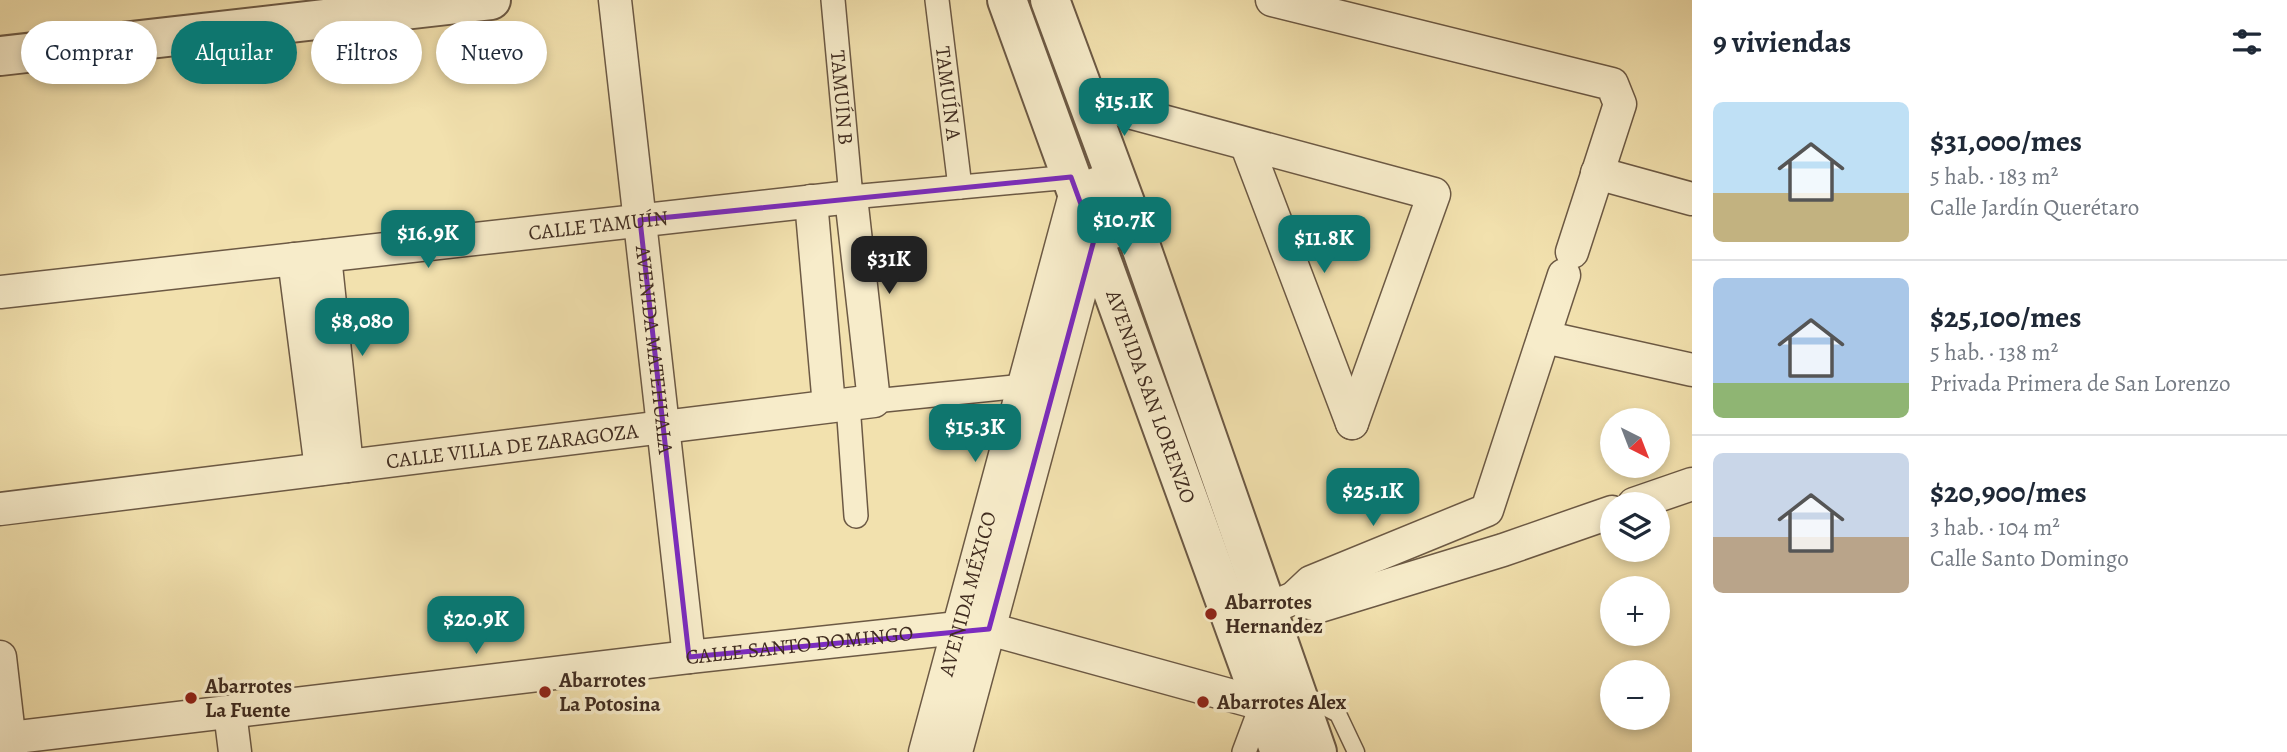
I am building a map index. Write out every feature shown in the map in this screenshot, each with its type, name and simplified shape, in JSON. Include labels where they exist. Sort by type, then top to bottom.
[{"type":"street","points":[[0,56],[491,0]]},
{"type":"street","name":"AVENIDA MATEHUALA","points":[[615,0],[690,657]]},
{"type":"street","name":"TAMUÍN B","points":[[833,0],[851,197]]},
{"type":"street","name":"TAMUÍN A","points":[[937,0],[960,187]]},
{"type":"street","name":"AVENIDA SAN LORENZO","points":[[1007,0],[1094,240],[1280,699],[1317,752]]},
{"type":"street","name":"AVENIDA SAN LORENZO","points":[[1050,0],[1115,177],[1281,604],[1280,752]]},
{"type":"street","points":[[1272,0],[1612,84],[1620,104],[1487,510],[1503,550]]},
{"type":"street","points":[[1088,102],[1434,194],[1352,423],[1247,146]]},
{"type":"street","points":[[1597,173],[1692,199]]},
{"type":"street","points":[[1074,184],[1115,177]]},
{"type":"street","name":"CALLE TAMUÍN","points":[[0,292],[811,201],[960,187],[1074,184]]},
{"type":"street","name":"AVENIDA MÉXICO","points":[[925,752],[1074,184]]},
{"type":"street","points":[[851,197],[850,404],[856,516]]},
{"type":"street","points":[[811,201],[850,404]]},
{"type":"street","points":[[1094,240],[1133,224]]},
{"type":"street","name":"AVENIDA MÉXICO","points":[[956,752],[1094,240]]},
{"type":"street","points":[[325,256],[334,468]]},
{"type":"street","points":[[294,259],[334,468]]},
{"type":"street","points":[[1544,337],[1692,370]]},
{"type":"street","name":"CALLE VILLA DE ZARAGOZA","points":[[0,509],[850,404],[1023,386]]},
{"type":"street","points":[[1669,492],[1692,484]]},
{"type":"street","points":[[1281,604],[1311,582],[1487,510]]},
{"type":"street","points":[[1281,604],[1320,606],[1503,550],[1600,516]]},
{"type":"street","name":"CALLE SANTO DOMINGO","points":[[7,743],[230,712],[958,628],[989,629],[1280,699]]},
{"type":"street","points":[[0,657],[7,743]]},
{"type":"street","points":[[1244,752],[1280,699]]},
{"type":"street","points":[[230,712],[235,752]]},
{"type":"lane","points":[[1280,699],[1338,714],[1356,752]]},
{"type":"highlighted area","points":[[1071,177],[1094,240],[989,629],[689,657],[640,220]]},
{"type":"place","name":"Abarrotes Hernandez","points":[[1211,614]]},
{"type":"place","name":"Abarrotes La Potosina","points":[[545,692]]},
{"type":"place","name":"Abarrotes La Fuente","points":[[191,698]]},
{"type":"place","name":"Abarrotes Alex","points":[[1203,702]]}]
